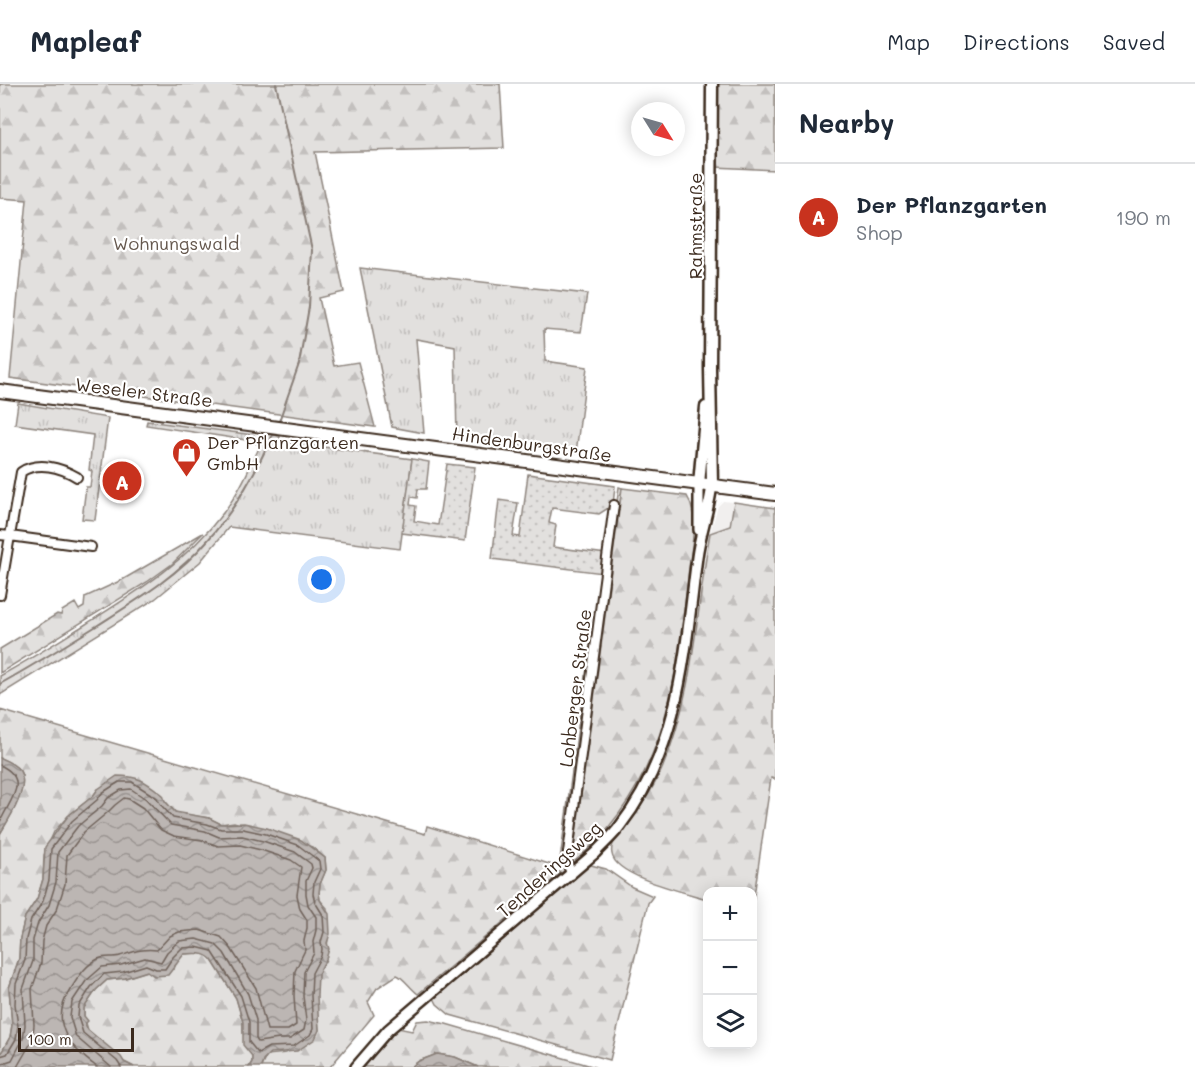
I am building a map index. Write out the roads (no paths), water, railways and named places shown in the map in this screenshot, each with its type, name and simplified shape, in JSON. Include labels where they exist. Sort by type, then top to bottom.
[{"type":"main road","name":"Rahmstraße","points":[[706,485],[710,368],[712,84]]},
{"type":"main road","name":"Weseler Straße","points":[[0,391],[283,429]]},
{"type":"main road","name":"Hindenburgstraße","points":[[283,429],[775,494]]},
{"type":"street","points":[[0,595],[21,472],[30,465],[63,469],[77,477]]},
{"type":"street","name":"Tenderingsweg","points":[[356,1067],[394,1025],[595,853],[620,827],[635,804],[663,749],[677,700],[700,538],[709,506],[706,485]]},
{"type":"street","name":"Lohberger Straße","points":[[571,875],[567,860],[614,506]]},
{"type":"street","points":[[0,535],[91,546]]},
{"type":"water","points":[[0,758],[16,766],[20,771],[22,785],[17,803],[0,834]]},
{"type":"water","points":[[117,776],[132,777],[147,783],[163,795],[165,801],[175,812],[209,818],[221,824],[244,823],[267,828],[301,840],[325,858],[326,870],[319,893],[320,900],[329,914],[330,934],[326,959],[318,974],[319,1030],[315,1039],[297,1051],[270,1053],[263,1060],[261,1067],[249,1067],[252,1056],[243,1045],[243,1022],[236,998],[209,957],[184,954],[168,975],[154,976],[147,971],[125,978],[107,980],[96,990],[84,1008],[84,1016],[88,1021],[85,1024],[88,1030],[124,1062],[134,1067],[0,1067],[0,1055],[10,1037],[12,1025],[9,988],[19,959],[20,938],[25,917],[37,899],[43,879],[45,847],[68,816],[93,796],[98,789]]},
{"type":"water","points":[[437,1054],[455,1057],[478,1067],[411,1067]]},
{"type":"waterway","points":[[276,84],[312,250],[309,307],[299,364],[278,424]]},
{"type":"waterway","points":[[0,684],[156,587],[195,554],[236,503],[274,432]]},
{"type":"place","name":"Der Pflanzgarten GmbH","points":[[186,478]]},
{"type":"place","name":"Der Pflanzgarten","points":[[122,481]]},
{"type":"park label","name":"Wohnungswald","points":[[176,243]]}]
